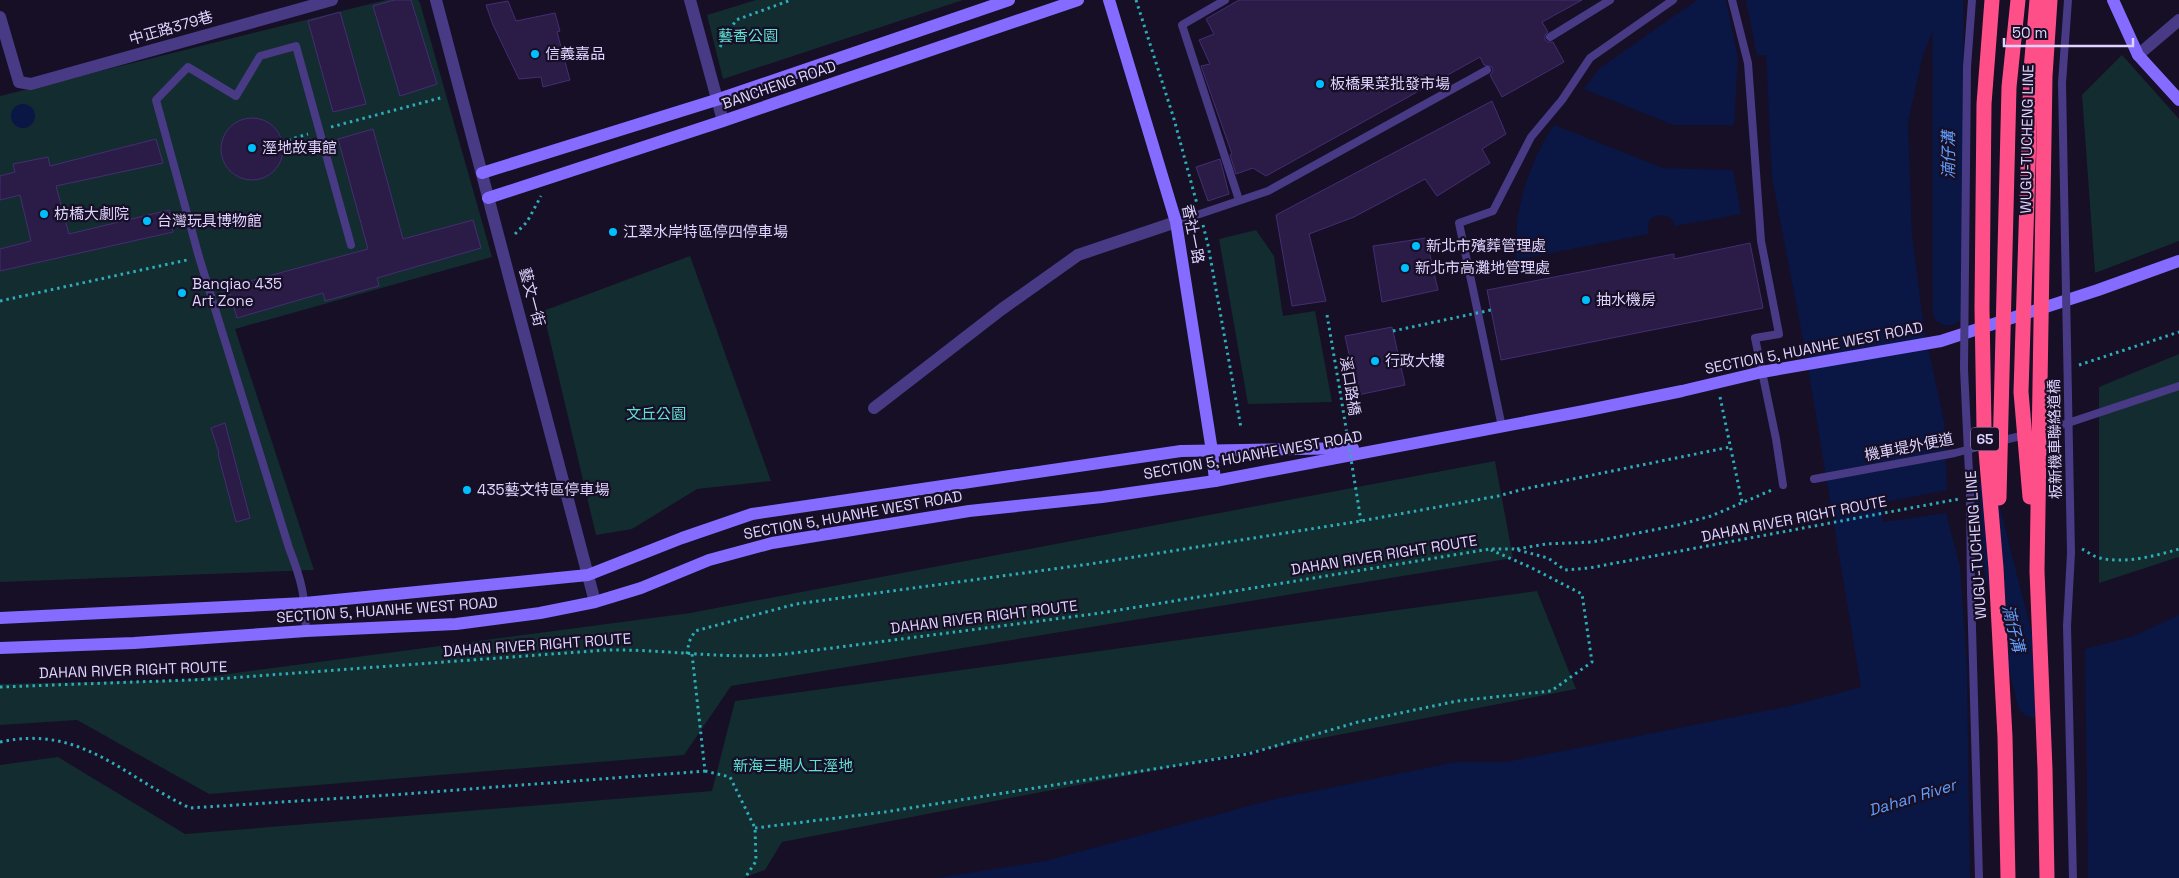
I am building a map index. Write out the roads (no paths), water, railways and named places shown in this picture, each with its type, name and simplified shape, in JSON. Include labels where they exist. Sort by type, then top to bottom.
[{"type":"highway","name":"WUGU-TUCHENG LINE","points":[[1992,0],[1984,104],[1982,308],[1984,428],[1996,568],[2005,737],[2008,878]]},
{"type":"highway","points":[[1996,568],[2009,87],[2018,0]]},
{"type":"highway","points":[[2037,0],[2030,70],[2021,392],[2037,571]]},
{"type":"highway","name":"WUGU-TUCHENG LINE","points":[[2047,878],[2045,770],[2037,571],[2045,76],[2050,0]]},
{"type":"street","name":"中正路379巷","points":[[0,18],[10,58],[19,82],[31,84],[332,0]]},
{"type":"street","name":"藝文一街","points":[[436,0],[595,602]]},
{"type":"street","points":[[690,0],[722,122]]},
{"type":"street","name":"BANCHENG ROAD","points":[[482,173],[716,100],[1009,0]]},
{"type":"street","name":"BANCHENG ROAD","points":[[488,198],[722,122],[1078,0]]},
{"type":"street","name":"香社一路","points":[[1109,0],[1176,222],[1212,451],[1215,481]]},
{"type":"street","points":[[2113,0],[2138,55],[2179,100]]},
{"type":"street","points":[[2138,55],[2179,20]]},
{"type":"street","points":[[874,408],[1002,309],[1078,255],[1176,222]]},
{"type":"street","name":"SECTION 5, HUANHE WEST ROAD","points":[[0,648],[186,640],[306,631],[456,624],[540,614],[595,602],[641,588],[709,560],[772,543],[969,511],[1102,497],[1215,481],[1673,393],[1762,372],[1941,341],[2088,294],[2179,261]]},
{"type":"street","name":"SECTION 5, HUANHE WEST ROAD","points":[[0,618],[305,603],[588,575],[682,538],[752,514],[1180,451],[1388,448]]},
{"type":"lane","points":[[1225,0],[1182,25],[1239,200]]},
{"type":"lane","points":[[1550,36],[1610,0]]},
{"type":"lane","points":[[1502,427],[1459,223],[1493,211],[1531,137],[1562,100],[1590,58],[1673,0]]},
{"type":"lane","points":[[1732,0],[1748,63],[1761,241],[1779,334],[1755,338],[1783,485]]},
{"type":"lane","points":[[1972,0],[1967,67],[1964,369],[1970,494],[1979,878]]},
{"type":"lane","name":"板新機車聯絡道橋","points":[[2068,0],[2062,83],[2071,553],[2067,626],[2073,878]]},
{"type":"lane","points":[[306,631],[305,603],[301,578],[289,548],[199,257],[156,100],[188,67],[236,96],[260,56],[296,46],[351,245]]},
{"type":"lane","points":[[1176,222],[1268,191],[1487,70]]},
{"type":"lane","name":"機車堤外便道","points":[[1814,479],[1954,453],[2065,424],[2179,386]]},
{"type":"water","points":[[1697,0],[1726,0],[1738,58],[1734,125],[1673,125],[1584,89],[1600,68]]},
{"type":"water","name":"Dahan River","points":[[1746,0],[1945,0],[1923,55],[1908,122],[1912,235],[1924,329],[1944,421],[1947,490],[1880,503],[1883,522],[1946,513],[1960,566],[1967,664],[2059,656],[2134,636],[2179,615],[2179,878],[936,878],[1045,861],[1275,799],[1456,762],[1506,762],[1790,706],[1861,687],[1805,350],[1772,178],[1766,55],[1757,55]]},
{"type":"water","points":[[23,104],[28,105],[34,111],[34,121],[28,127],[23,128],[18,127],[12,121],[11,116],[12,111],[18,105]]},
{"type":"water","points":[[1554,125],[1663,168],[1733,170],[1741,214],[1675,226],[1671,219],[1661,215],[1649,220],[1648,234],[1516,260],[1517,222],[1522,196],[1535,159]]},
{"type":"waterway","name":"湳仔溝","points":[[1948,0],[1948,310]]},
{"type":"waterway","name":"湳仔溝","points":[[1982,499],[2033,702]]},
{"type":"place","name":"信義嘉品","points":[[535,54]]},
{"type":"place","name":"板橋果菜批發市場","points":[[1320,84]]},
{"type":"place","name":"溼地故事館","points":[[252,148]]},
{"type":"place","name":"枋橋大劇院","points":[[44,214]]},
{"type":"place","name":"台灣玩具博物館","points":[[147,221]]},
{"type":"place","name":"江翠水岸特區停四停車場","points":[[613,232]]},
{"type":"place","name":"新北市殯葬管理處","points":[[1416,246]]},
{"type":"place","name":"新北市高灘地管理處","points":[[1405,268]]},
{"type":"place","name":"Banqiao 435 Art Zone","points":[[182,293]]},
{"type":"place","name":"抽水機房","points":[[1586,300]]},
{"type":"place","name":"行政大樓","points":[[1375,361]]},
{"type":"place","name":"435藝文特區停車場","points":[[467,490]]},
{"type":"park label","name":"藝香公園","points":[[748,36]]},
{"type":"park label","name":"文丘公園","points":[[656,414]]},
{"type":"park label","name":"新海三期人工溼地","points":[[793,766]]}]
